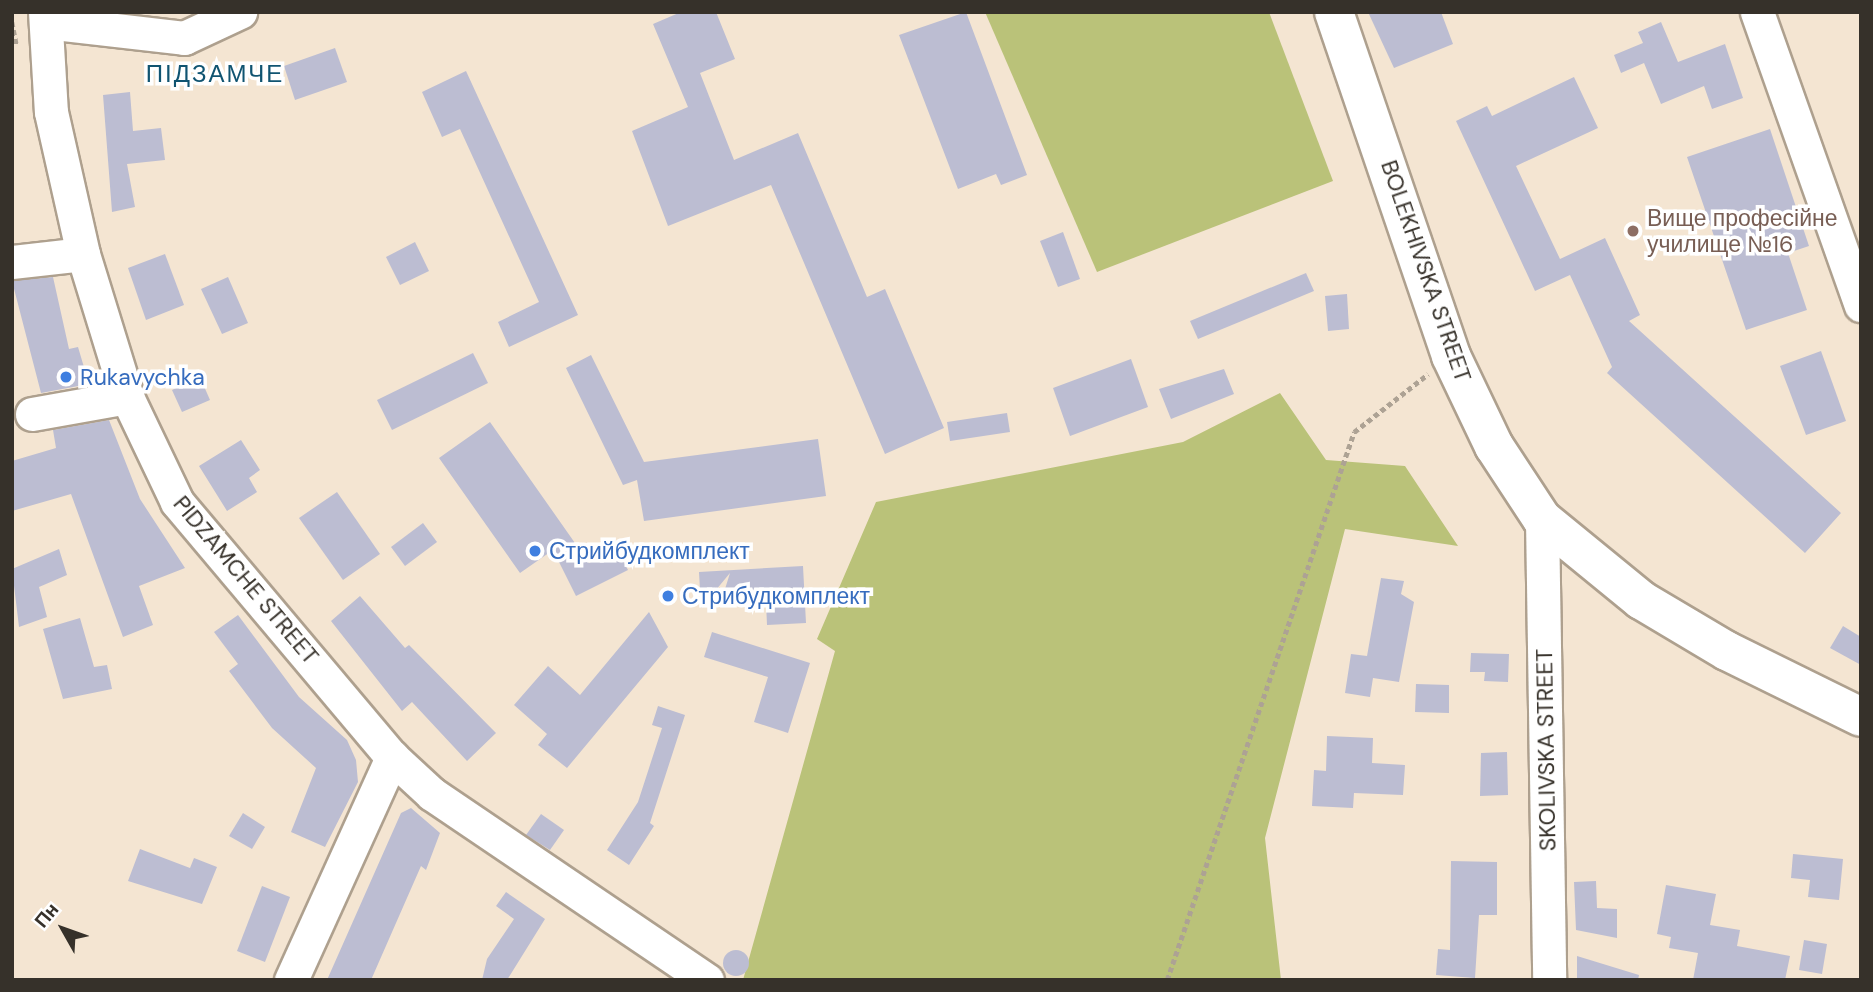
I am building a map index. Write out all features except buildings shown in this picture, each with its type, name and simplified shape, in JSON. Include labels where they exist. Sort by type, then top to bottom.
[{"type":"main road","name":"BOLEKHIVSKA STREET","points":[[1334,12],[1451,356],[1494,446],[1542,519],[1641,600],[1727,651],[1861,717]]},
{"type":"street","points":[[46,17],[184,38],[240,12]]},
{"type":"street","points":[[1757,12],[1861,304]]},
{"type":"street","name":"PIDZAMCHE STREET","points":[[46,17],[51,112],[83,254],[127,397],[177,502],[392,757],[432,794],[707,980]]},
{"type":"street","points":[[12,261],[83,254]]},
{"type":"street","points":[[32,414],[127,397]]},
{"type":"street","name":"SKOLIVSKA STREET","points":[[1542,519],[1549,980]]},
{"type":"street","points":[[291,980],[392,757]]},
{"type":"path","points":[[1167,980],[1354,432],[1451,356]]},
{"type":"green space","points":[[985,12],[1269,12],[1333,181],[1097,272]]},
{"type":"green space","points":[[1280,393],[1326,460],[1405,466],[1458,546],[1345,529],[1265,838],[1281,980],[743,980],[835,651],[817,639],[876,502],[1183,442]]},
{"type":"place","name":"Вище професійне училище №16","points":[[1633,231]]},
{"type":"place","name":"Rukavychka","points":[[66,377]]},
{"type":"place","name":"Стрийбудкомплект","points":[[535,551]]},
{"type":"place","name":"Стрибудкомплект","points":[[668,596]]},
{"type":"district","name":"ПІДЗАМЧЕ","points":[[215,74]]}]
